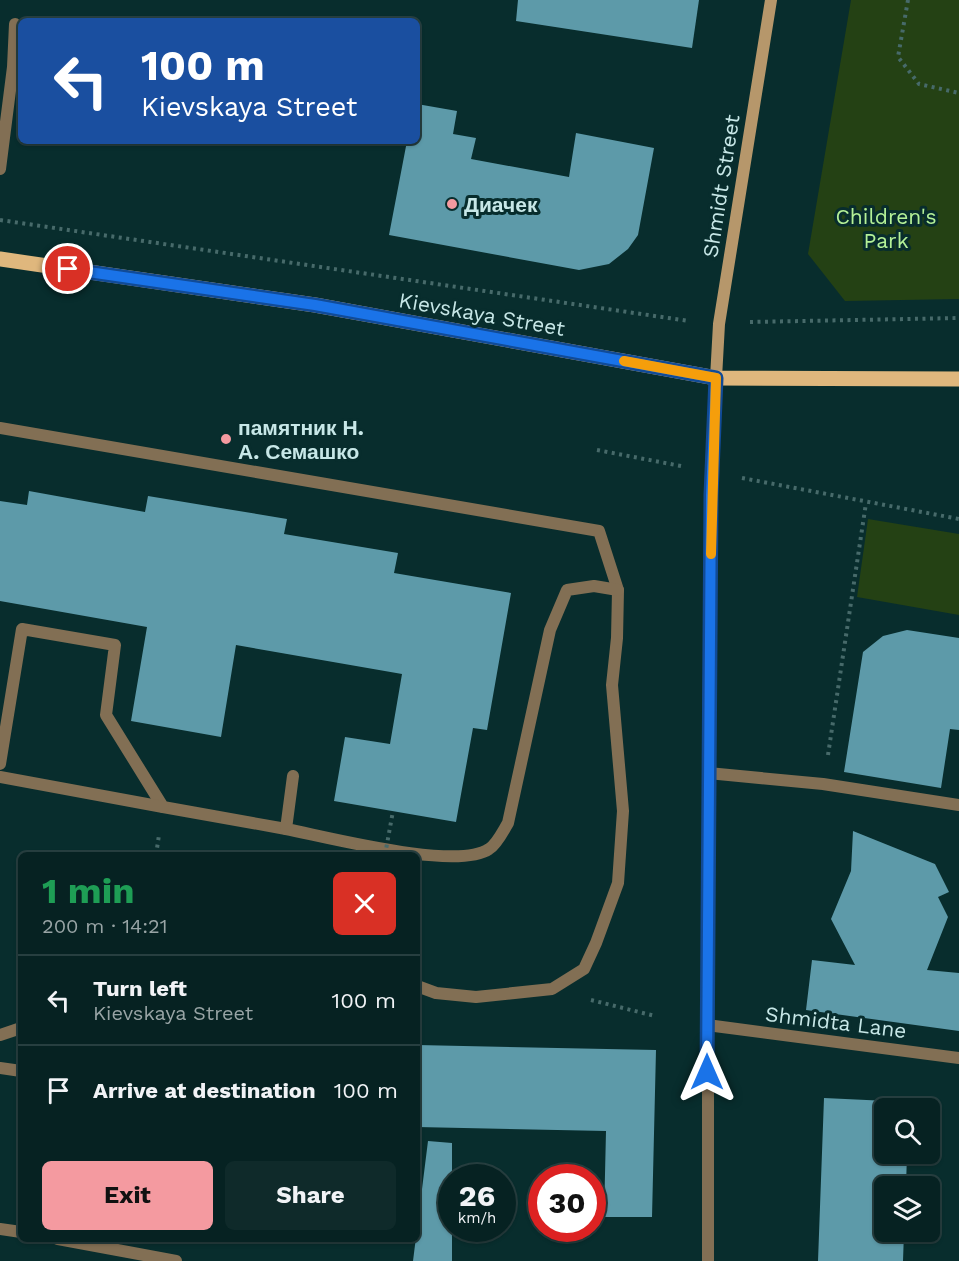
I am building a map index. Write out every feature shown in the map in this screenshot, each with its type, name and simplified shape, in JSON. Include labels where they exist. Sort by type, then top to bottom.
[{"type":"main road","name":"Shmidt Street","points":[[716,378],[719,324],[771,0]]},
{"type":"main road","name":"Kievskaya Street","points":[[0,259],[315,305],[716,378],[959,379]]},
{"type":"street","points":[[0,169],[13,67],[15,24]]},
{"type":"street","points":[[0,65],[13,67]]},
{"type":"street","points":[[708,1261],[708,773],[711,472],[716,378]]},
{"type":"street","points":[[0,428],[599,531],[618,590],[617,638],[612,685],[622,810],[618,883],[584,969],[552,990],[476,996],[436,993],[420,987]]},
{"type":"street","points":[[420,854],[464,858],[490,849],[508,823],[550,630],[567,590],[594,586],[618,590]]},
{"type":"street","points":[[0,764],[22,629],[115,645],[106,715],[163,807]]},
{"type":"street","points":[[708,773],[823,784],[959,806]]},
{"type":"street","points":[[286,829],[293,776]]},
{"type":"street","points":[[0,777],[412,852]]},
{"type":"street","name":"Shmidta Lane","points":[[707,1025],[959,1058]]},
{"type":"street","points":[[0,1035],[18,1029]]},
{"type":"street","points":[[0,1068],[18,1071]]},
{"type":"street","points":[[0,1229],[18,1232]]},
{"type":"street","points":[[74,1242],[176,1261]]},
{"type":"path","points":[[908,0],[898,57],[919,84],[959,93]]},
{"type":"path","points":[[0,220],[646,316],[719,324],[783,320],[959,318]]},
{"type":"path","points":[[597,450],[959,519]]},
{"type":"path","points":[[823,784],[866,503]]},
{"type":"path","points":[[386,852],[393,811]]},
{"type":"path","points":[[552,990],[655,1016]]},
{"type":"green space","name":"Children's Park","points":[[851,0],[959,0],[959,299],[845,301],[808,254]]},
{"type":"green space","points":[[868,519],[959,534],[959,615],[857,597]]},
{"type":"building","points":[[518,0],[699,0],[692,48],[516,21]]},
{"type":"building","points":[[420,105],[457,111],[453,134],[476,138],[471,159],[569,177],[576,133],[654,148],[638,235],[628,249],[609,264],[579,270],[389,235],[406,144],[420,144]]},
{"type":"building","points":[[29,491],[145,512],[148,496],[287,519],[284,534],[398,553],[394,573],[511,593],[487,730],[473,728],[456,822],[334,801],[345,737],[390,744],[402,674],[236,645],[221,737],[131,721],[147,627],[0,601],[0,501],[27,505]]},
{"type":"building","points":[[907,630],[959,638],[959,730],[950,729],[941,788],[844,772],[863,652],[883,636]]},
{"type":"building","points":[[853,831],[935,864],[949,892],[938,897],[948,917],[927,970],[959,973],[959,1031],[806,1010],[812,960],[855,965],[831,919],[851,871]]},
{"type":"building","points":[[420,1045],[656,1050],[652,1217],[606,1217],[606,1131],[420,1127]]},
{"type":"building","points":[[824,1098],[874,1100],[874,1164],[907,1164],[906,1176],[874,1176],[874,1242],[904,1242],[903,1261],[818,1261]]},
{"type":"building","points":[[428,1141],[452,1143],[452,1164],[438,1164],[438,1242],[452,1242],[452,1261],[413,1261],[415,1242],[420,1242],[420,1205]]},
{"type":"slow traffic","points":[[624,361],[716,378],[711,472],[711,554]]},
{"type":"place","name":"Диачек","points":[[452,204]]},
{"type":"place","name":"памятник Н. А. Семашко","points":[[226,439]]},
{"type":"route","points":[[68,269],[315,305],[716,378],[711,472],[707,1072]]}]
